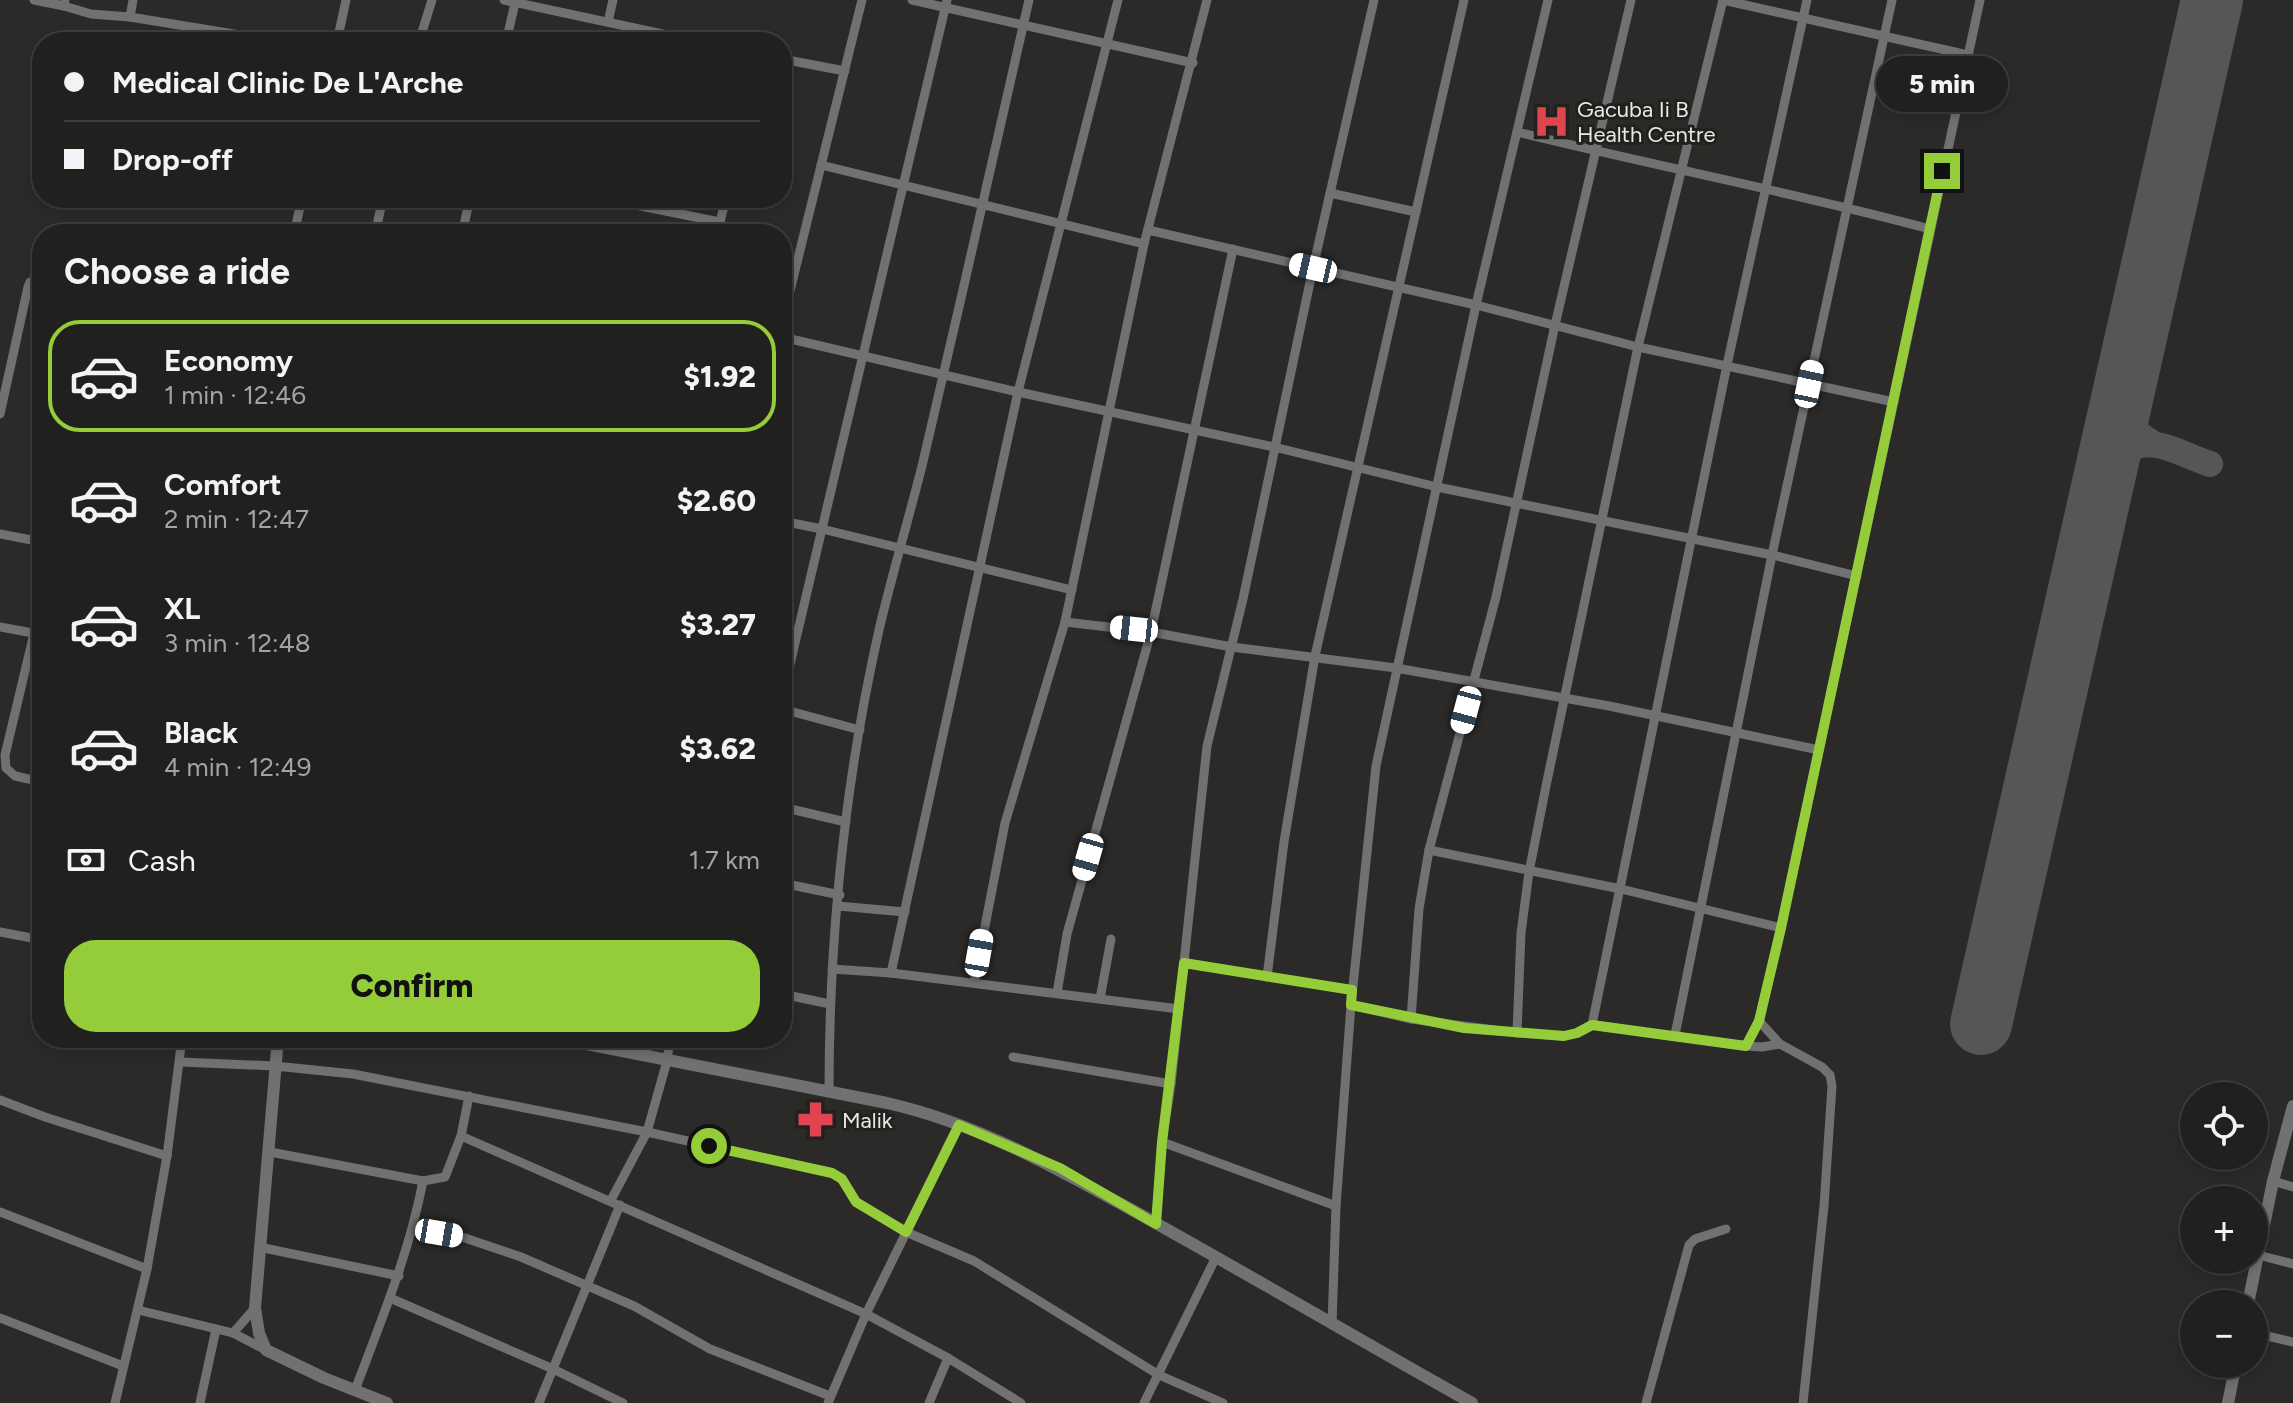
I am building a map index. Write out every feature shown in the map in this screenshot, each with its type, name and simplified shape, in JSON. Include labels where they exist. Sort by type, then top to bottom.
[{"type":"street","points":[[34,0],[65,3],[91,14],[222,32]]},
{"type":"street","points":[[130,17],[133,0]]},
{"type":"street","points":[[339,32],[346,0]]},
{"type":"street","points":[[422,32],[432,0]]},
{"type":"street","points":[[504,0],[654,32]]},
{"type":"street","points":[[608,22],[613,0]]},
{"type":"street","points":[[792,263],[821,165],[862,0]]},
{"type":"street","points":[[912,0],[946,4],[1023,26],[1193,63]]},
{"type":"street","points":[[829,1092],[832,969],[846,822],[860,730],[879,630],[1029,0]]},
{"type":"street","points":[[891,973],[1018,392],[1118,0]]},
{"type":"street","points":[[974,983],[1005,823],[1065,622],[1144,244],[1207,0]]},
{"type":"street","points":[[1156,1224],[1162,1142],[1171,1084],[1205,757],[1374,0]]},
{"type":"street","points":[[1267,977],[1284,842],[1315,656],[1464,0]]},
{"type":"street","points":[[1332,1325],[1336,1206],[1352,990],[1376,766],[1476,305],[1548,0]]},
{"type":"street","points":[[1411,1019],[1419,909],[1429,850],[1517,504],[1555,325],[1631,0]]},
{"type":"street","points":[[1517,1033],[1521,933],[1529,872],[1638,347],[1723,0],[1968,55]]},
{"type":"street","points":[[1592,1025],[1727,365],[1807,0]]},
{"type":"street","points":[[1675,1035],[1772,555],[1892,0]]},
{"type":"street","points":[[1746,1046],[1759,1021],[1781,928],[1980,0]]},
{"type":"street","points":[[508,32],[515,3]]},
{"type":"street","points":[[792,656],[946,4]]},
{"type":"street","points":[[792,61],[845,71]]},
{"type":"street","points":[[1517,132],[1846,206],[1930,229]]},
{"type":"street","points":[[821,165],[1144,244]]},
{"type":"street","points":[[1330,193],[1416,212]]},
{"type":"street","points":[[651,208],[720,222],[724,208]]},
{"type":"street","points":[[1148,230],[1476,305],[1638,347],[1894,402]]},
{"type":"street","points":[[1057,993],[1067,934],[1151,632],[1233,249]]},
{"type":"street","points":[[0,414],[28,287],[32,282]]},
{"type":"street","points":[[792,339],[1274,447],[1437,487],[1772,555],[1857,576]]},
{"type":"street","points":[[792,523],[1072,590]]},
{"type":"street","points":[[0,534],[32,540]]},
{"type":"street","points":[[1065,622],[1151,632],[1232,647],[1315,656],[1473,681],[1819,750]]},
{"type":"street","points":[[0,627],[32,633]]},
{"type":"street","points":[[32,637],[5,755],[6,768],[15,776],[32,780]]},
{"type":"street","points":[[792,712],[860,730]]},
{"type":"street","points":[[792,809],[846,822]]},
{"type":"street","points":[[1429,850],[1621,889],[1781,928]]},
{"type":"street","points":[[792,885],[840,895]]},
{"type":"street","points":[[838,906],[905,912]]},
{"type":"street","points":[[0,932],[32,938]]},
{"type":"street","points":[[1100,999],[1111,939]]},
{"type":"street","points":[[1184,963],[1352,990]]},
{"type":"street","points":[[832,969],[891,973],[1179,1009]]},
{"type":"street","points":[[792,996],[830,1004]]},
{"type":"street","points":[[1351,1005],[1411,1019],[1517,1033],[1564,1036],[1592,1025],[1746,1046],[1780,1044]]},
{"type":"street","points":[[1759,1021],[1780,1044],[1822,1067],[1830,1075],[1832,1086],[1824,1206],[1803,1403]]},
{"type":"street","points":[[115,1403],[147,1269],[182,1048]]},
{"type":"street","points":[[266,1350],[259,1333],[255,1308],[277,1048]]},
{"type":"street","points":[[604,1048],[924,1111],[959,1125],[1060,1168],[1468,1402]]},
{"type":"street","points":[[539,1403],[616,1202],[647,1132],[669,1048]]},
{"type":"street","points":[[1013,1057],[1171,1084]]},
{"type":"street","points":[[181,1062],[275,1066],[353,1074],[647,1132],[832,1173],[842,1179],[856,1202],[906,1232],[974,1261],[1159,1375],[1223,1403]]},
{"type":"street","points":[[270,1152],[423,1181],[445,1177],[461,1136],[469,1096]]},
{"type":"street","points":[[0,1100],[167,1156]]},
{"type":"street","points":[[2268,1206],[2290,1128],[2293,1106]]},
{"type":"street","points":[[414,1228],[465,1238],[521,1257],[634,1306],[710,1349],[829,1399],[866,1314],[959,1125]]},
{"type":"street","points":[[461,1136],[866,1314],[948,1358],[1021,1403]]},
{"type":"street","points":[[1162,1142],[1336,1206]]},
{"type":"street","points":[[355,1390],[399,1276],[414,1228],[423,1181]]},
{"type":"street","points":[[2273,1181],[2293,1187]]},
{"type":"street","points":[[0,1212],[147,1269]]},
{"type":"street","points":[[1646,1403],[1689,1245],[1695,1239],[1726,1229]]},
{"type":"street","points":[[259,1247],[399,1276]]},
{"type":"street","points":[[1144,1403],[1216,1257]]},
{"type":"street","points":[[2268,1258],[2293,1264]]},
{"type":"street","points":[[390,1298],[623,1403]]},
{"type":"street","points":[[233,1333],[255,1308]]},
{"type":"street","points":[[138,1310],[233,1333],[291,1363],[387,1403]]},
{"type":"street","points":[[0,1318],[123,1366]]},
{"type":"street","points":[[200,1403],[216,1329]]},
{"type":"street","points":[[2268,1336],[2293,1342]]},
{"type":"street","points":[[929,1403],[948,1358]]},
{"type":"street","points":[[2228,1403],[2233,1378]]},
{"type":"taxiway","points":[[2124,388],[2125,407],[2132,427],[2154,444]]},
{"type":"taxiway","points":[[2104,478],[2116,461],[2139,445],[2164,447],[2210,464]]},
{"type":"runway","points":[[1981,1024],[2212,0]]},
{"type":"place","name":"Gacuba Ii B Health Centre","points":[[1551,122]]},
{"type":"place","name":"Malik","points":[[816,1120]]},
{"type":"route","points":[[709,1146],[832,1173],[842,1179],[856,1202],[906,1232],[959,1125],[1060,1168],[1156,1224],[1162,1142],[1184,963],[1352,990],[1351,1005],[1464,1028],[1564,1036],[1592,1025],[1746,1046],[1759,1021],[1781,928],[1942,171]]}]
